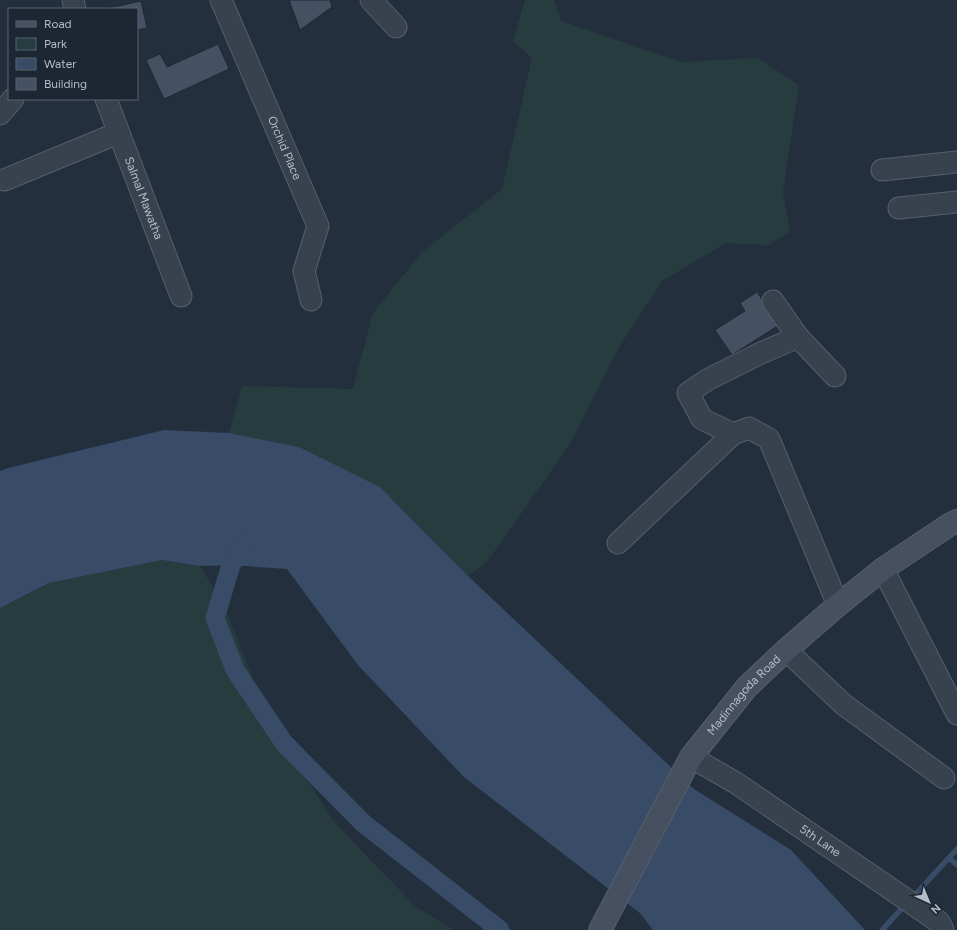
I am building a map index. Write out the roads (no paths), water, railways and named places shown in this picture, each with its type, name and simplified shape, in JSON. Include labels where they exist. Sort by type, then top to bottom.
[{"type":"street","name":"Orchid Place","points":[[221,0],[318,226],[304,271],[311,300]]},
{"type":"street","points":[[371,0],[396,27]]},
{"type":"street","points":[[0,114],[12,100]]},
{"type":"street","name":"Salmal Mawatha","points":[[106,100],[181,296]]},
{"type":"street","points":[[4,180],[118,133]]},
{"type":"street","points":[[882,170],[957,162]]},
{"type":"street","points":[[899,208],[957,202]]},
{"type":"street","points":[[773,302],[798,337],[835,376]]},
{"type":"street","points":[[733,434],[702,419],[688,393],[706,380],[798,337]]},
{"type":"street","points":[[618,543],[733,434],[749,428],[769,439],[838,605]]},
{"type":"street","name":"Madinnagoda Road","points":[[600,930],[688,764],[747,687],[786,650],[883,568],[957,521]]},
{"type":"street","points":[[883,568],[957,714]]},
{"type":"street","points":[[786,650],[843,704],[944,778]]},
{"type":"street","name":"5th Lane","points":[[688,764],[736,783],[939,922],[943,930]]},
{"type":"water","points":[[164,430],[229,433],[299,447],[380,487],[468,576],[694,789],[791,850],[865,930],[653,930],[641,914],[464,777],[358,665],[287,569],[231,565],[200,566],[162,560],[49,583],[0,608],[0,471]]},
{"type":"waterway","points":[[244,543],[231,565],[215,618],[235,670],[284,743],[363,823],[500,930]]},
{"type":"waterway","points":[[912,898],[957,849]]},
{"type":"waterway","points":[[949,858],[957,865]]},
{"type":"waterway","points":[[882,930],[906,904]]}]
